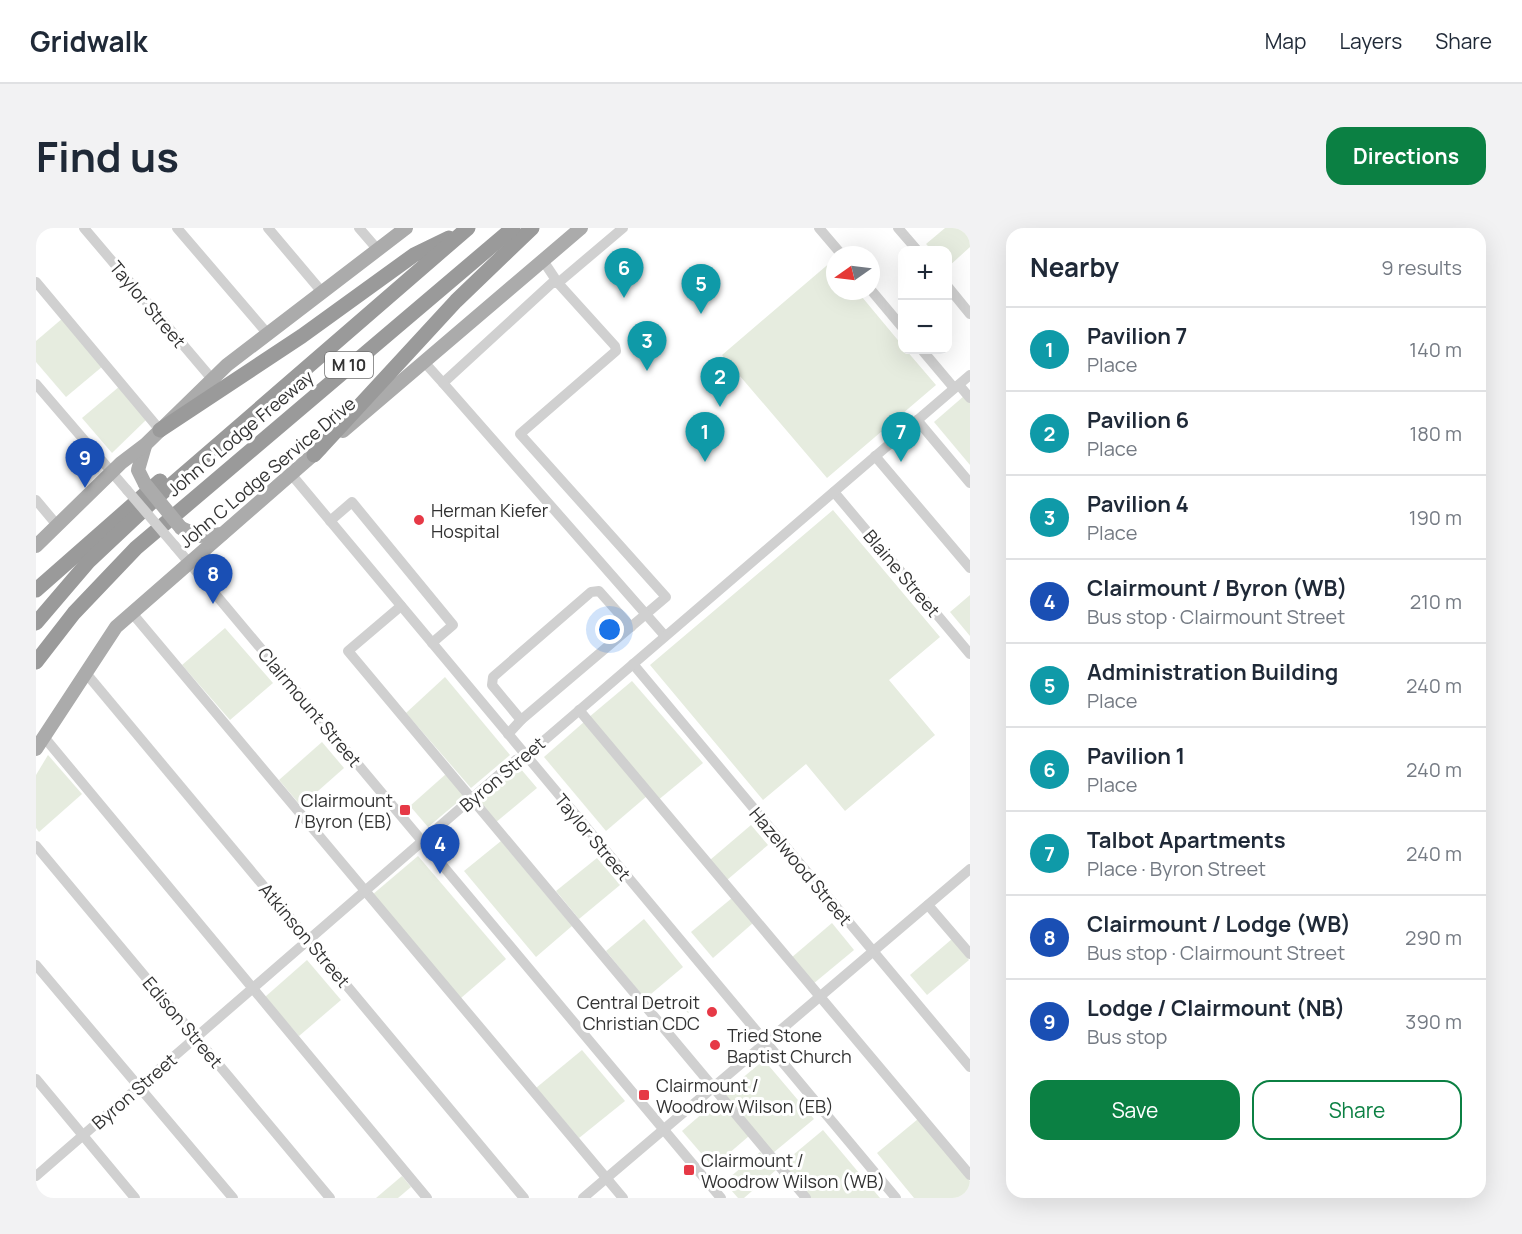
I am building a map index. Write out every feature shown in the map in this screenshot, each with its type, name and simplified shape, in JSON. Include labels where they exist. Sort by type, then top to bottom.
[{"type":"highway","name":"John C Lodge Freeway","points":[[36,622],[89,561],[229,434],[468,228]]},
{"type":"highway","points":[[160,430],[302,336],[414,255],[468,228]]},
{"type":"highway","name":"John C Lodge Freeway","points":[[36,662],[74,613],[136,548],[513,228]]},
{"type":"highway","points":[[314,454],[456,301],[532,228]]},
{"type":"highway","points":[[36,590],[189,457],[229,434]]},
{"type":"main road","points":[[36,546],[212,380],[267,333],[406,228]]},
{"type":"main road","name":"John C Lodge Service Drive","points":[[40,743],[116,627],[314,454],[425,363],[581,228]]},
{"type":"main road","points":[[146,444],[138,470],[145,484],[181,528],[199,536],[223,533]]},
{"type":"street","name":"Taylor Street","points":[[84,228],[212,380]]},
{"type":"street","points":[[177,228],[267,333]]},
{"type":"street","points":[[268,228],[322,292]]},
{"type":"street","points":[[359,228],[378,249]]},
{"type":"street","points":[[443,383],[552,283],[558,283],[623,228]]},
{"type":"street","points":[[819,228],[834,246]]},
{"type":"street","points":[[898,228],[914,246]]},
{"type":"street","points":[[508,734],[521,720],[666,597],[520,434],[614,356],[616,351],[615,346],[558,283],[544,262]]},
{"type":"street","points":[[36,282],[160,430]]},
{"type":"street","points":[[952,292],[970,314]]},
{"type":"street","points":[[880,300],[898,321]]},
{"type":"street","points":[[926,354],[970,398]]},
{"type":"street","points":[[425,363],[665,636]]},
{"type":"street","name":"Byron Street","points":[[36,1176],[516,760],[526,756],[970,375]]},
{"type":"street","name":"Clairmount Street","points":[[36,384],[175,546],[721,1198]]},
{"type":"street","points":[[917,420],[970,483]]},
{"type":"street","points":[[875,456],[970,568]]},
{"type":"street","name":"Taylor Street","points":[[291,474],[896,1198]]},
{"type":"street","name":"Blaine Street","points":[[834,492],[970,654]]},
{"type":"street","points":[[36,500],[57,525]]},
{"type":"street","points":[[330,521],[352,502],[453,625],[432,643]]},
{"type":"street","points":[[476,698],[492,685],[493,677],[594,591],[599,591],[631,627]]},
{"type":"street","points":[[400,606],[348,651],[806,1198]]},
{"type":"street","points":[[132,613],[623,1198]]},
{"type":"street","name":"Hazelwood Street","points":[[633,664],[970,1067]]},
{"type":"street","name":"Atkinson Street","points":[[85,672],[524,1198]]},
{"type":"street","points":[[492,685],[521,720]]},
{"type":"street","points":[[579,710],[970,1175]]},
{"type":"street","points":[[40,743],[252,988],[427,1198]]},
{"type":"street","name":"Edison Street","points":[[36,846],[330,1198]]},
{"type":"street","points":[[583,1198],[970,868]]},
{"type":"street","points":[[928,904],[970,954]]},
{"type":"street","points":[[36,964],[233,1198]]},
{"type":"street","points":[[36,1079],[135,1198]]},
{"type":"shaded area","points":[[945,228],[965,228],[970,234],[970,247],[952,263],[952,246],[928,246],[926,244]]},
{"type":"shaded area","points":[[826,266],[826,300],[864,300],[898,340],[898,354],[909,354],[936,385],[827,478],[722,355]]},
{"type":"shaded area","points":[[63,318],[103,366],[66,397],[36,362],[36,341]]},
{"type":"shaded area","points":[[120,386],[148,418],[112,453],[82,418]]},
{"type":"shaded area","points":[[964,396],[970,403],[970,465],[934,422]]},
{"type":"shaded area","points":[[833,510],[940,637],[889,680],[935,735],[845,811],[806,764],[763,800],[650,665]]},
{"type":"shaded area","points":[[970,595],[970,636],[950,612]]},
{"type":"shaded area","points":[[225,628],[273,683],[230,720],[182,665]]},
{"type":"shaded area","points":[[445,677],[510,755],[471,788],[406,713]]},
{"type":"shaded area","points":[[632,681],[703,763],[657,801],[588,718]]},
{"type":"shaded area","points":[[584,722],[647,796],[606,831],[544,757]]},
{"type":"shaded area","points":[[322,742],[344,768],[301,806],[279,780]]},
{"type":"shaded area","points":[[48,755],[82,794],[39,832],[36,828],[36,775]]},
{"type":"shaded area","points":[[520,768],[537,788],[495,823],[479,803]]},
{"type":"shaded area","points":[[446,774],[465,796],[428,827],[410,806]]},
{"type":"shaded area","points":[[751,825],[768,845],[727,880],[710,860]]},
{"type":"shaded area","points":[[501,841],[572,926],[536,957],[464,871]]},
{"type":"shaded area","points":[[418,856],[506,959],[461,998],[372,895]]},
{"type":"shaded area","points":[[597,858],[620,885],[579,919],[556,891]]},
{"type":"shaded area","points":[[732,898],[753,923],[713,958],[691,932]]},
{"type":"shaded area","points":[[644,919],[683,967],[645,999],[606,951]]},
{"type":"shaded area","points":[[832,923],[854,950],[813,984],[791,958]]},
{"type":"shaded area","points":[[952,939],[969,960],[927,995],[910,975]]},
{"type":"shaded area","points":[[307,960],[341,1000],[299,1036],[265,997]]},
{"type":"shaded area","points":[[693,993],[701,1002],[688,1013],[680,1004]]},
{"type":"shaded area","points":[[582,1050],[625,1101],[579,1138],[536,1088]]},
{"type":"shaded area","points":[[764,1060],[814,1119],[773,1153],[723,1094]]},
{"type":"shaded area","points":[[718,1100],[749,1136],[713,1167],[682,1131]]},
{"type":"shaded area","points":[[918,1119],[970,1181],[970,1198],[914,1198],[877,1153]]},
{"type":"shaded area","points":[[823,1130],[880,1198],[809,1198],[781,1165]]},
{"type":"shaded area","points":[[760,1152],[776,1170],[744,1198],[738,1198],[724,1182]]},
{"type":"shaded area","points":[[402,1176],[411,1187],[398,1198],[376,1198]]},
{"type":"place","name":"Pavilion 1","points":[[624,298]]},
{"type":"place","name":"Administration Building","points":[[701,314]]},
{"type":"place","name":"Pavilion 4","points":[[647,371]]},
{"type":"place","name":"Pavilion 6","points":[[720,407]]},
{"type":"place","name":"Pavilion 7","points":[[705,462]]},
{"type":"place","name":"Talbot Apartments","points":[[901,462]]},
{"type":"place","name":"Lodge / Clairmount (NB)","points":[[85,488]]},
{"type":"place","name":"Herman Kiefer Hospital","points":[[419,520]]},
{"type":"place","name":"Clairmount / Lodge (WB)","points":[[213,604]]},
{"type":"place","name":"Clairmount / Byron (EB)","points":[[405,810]]},
{"type":"place","name":"Clairmount / Byron (WB)","points":[[440,874]]},
{"type":"place","name":"Central Detroit Christian CDC","points":[[712,1012]]},
{"type":"place","name":"Tried Stone Baptist Church","points":[[715,1045]]},
{"type":"place","name":"Clairmount / Woodrow Wilson (EB)","points":[[644,1095]]},
{"type":"place","name":"Clairmount / Woodrow Wilson (WB)","points":[[689,1170]]}]
